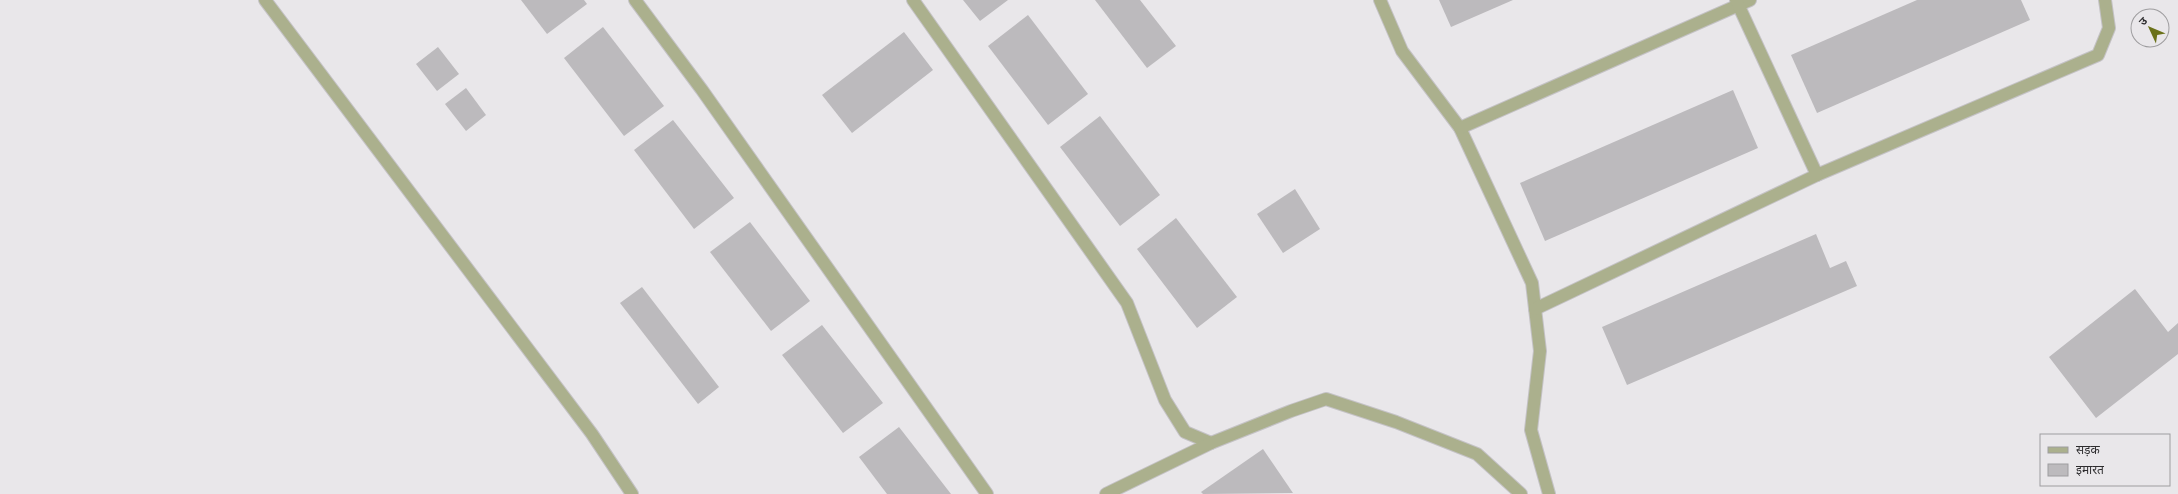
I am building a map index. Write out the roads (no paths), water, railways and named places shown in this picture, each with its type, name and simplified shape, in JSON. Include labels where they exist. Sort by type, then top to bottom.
[{"type":"street","points":[[265,0],[592,434],[632,494]]},
{"type":"street","points":[[635,0],[702,90],[987,494]]},
{"type":"street","points":[[913,0],[1127,303],[1165,400],[1185,432],[1211,443]]},
{"type":"street","points":[[1380,0],[1402,51],[1460,128],[1532,284],[1540,351],[1531,430],[1549,494]]},
{"type":"street","points":[[1535,309],[1817,176],[2098,56],[2108,28],[2105,0]]},
{"type":"street","points":[[1460,128],[1742,2],[1817,176]]},
{"type":"street","points":[[1106,494],[1211,443],[1291,411],[1326,399],[1396,422],[1477,454],[1521,494]]}]
